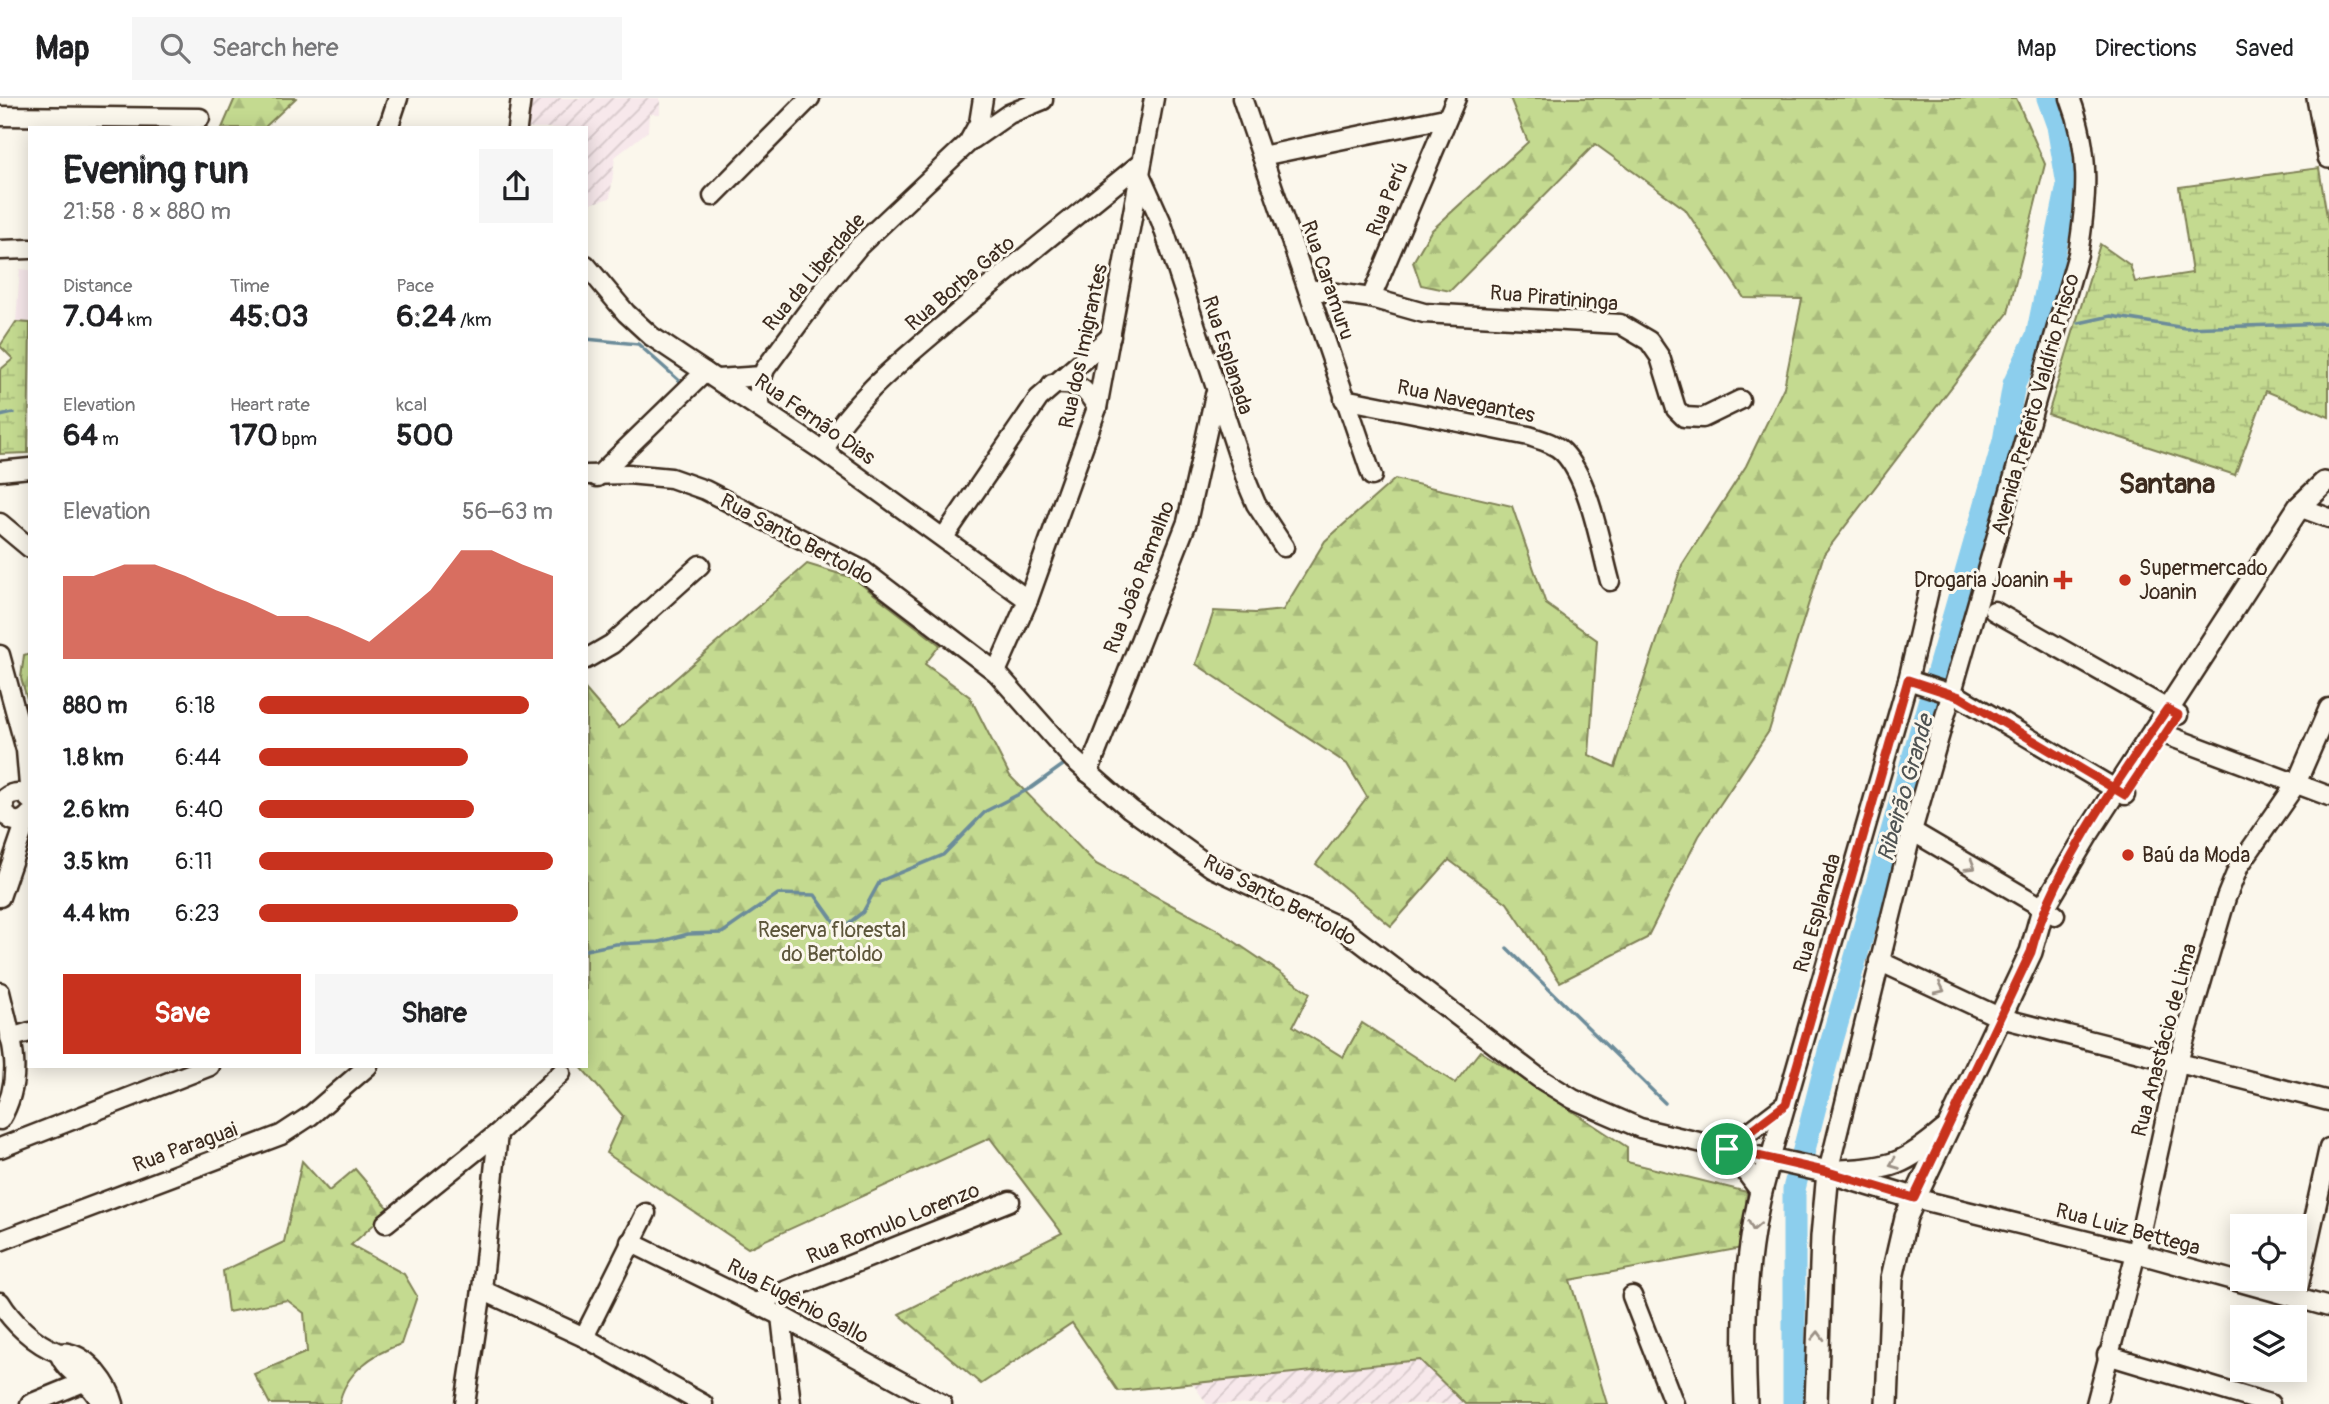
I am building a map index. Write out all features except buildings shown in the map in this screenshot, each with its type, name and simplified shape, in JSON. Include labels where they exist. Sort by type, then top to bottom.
[{"type":"main road","points":[[2318,98],[2329,154]]},
{"type":"main road","points":[[1887,1404],[1892,1278],[1897,1248],[1914,1198],[2049,912],[2159,732],[2313,512],[2327,479]]},
{"type":"main road","points":[[1821,1170],[1892,1166],[1925,1147],[1950,1126]]},
{"type":"main road","points":[[1729,1149],[1761,1190]]},
{"type":"main road","points":[[1746,1404],[1746,1277],[1761,1190],[1780,1161],[1821,1170],[1914,1198]]},
{"type":"main road","name":"Avenida Prefeito Valdírio Prisco","points":[[1816,1404],[1822,1237],[1821,1170]]},
{"type":"street","points":[[389,126],[398,98]]},
{"type":"street","points":[[517,126],[521,98]]},
{"type":"street","points":[[713,196],[810,98]]},
{"type":"street","name":"Rua da Liberdade","points":[[968,143],[979,123],[983,98]]},
{"type":"street","name":"Rua dos Imigrantes","points":[[996,672],[1028,600],[1097,408],[1154,98]]},
{"type":"street","name":"Rua Caramuru","points":[[1242,98],[1372,477]]},
{"type":"street","name":"Rua Perú","points":[[1371,298],[1445,118],[1456,98]]},
{"type":"street","name":"Avenida Prefeito Valdírio Prisco","points":[[1821,1170],[1879,961],[1946,690],[2078,254],[2088,187],[2087,165],[2070,98]]},
{"type":"street","name":"Rua da Liberdade","points":[[759,408],[762,376],[802,317],[859,246],[968,143],[1009,114],[1043,99]]},
{"type":"street","points":[[0,116],[200,118]]},
{"type":"street","name":"Rua Perú","points":[[1262,156],[1445,118]]},
{"type":"street","name":"Rua Esplanada","points":[[1140,167],[1161,221],[1256,504],[1284,547]]},
{"type":"street","name":"Rua Borba Gato","points":[[823,451],[842,420],[876,383],[1140,167]]},
{"type":"street","points":[[0,250],[28,249]]},
{"type":"street","name":"Rua Fernão Dias","points":[[588,267],[626,313],[651,337],[823,451],[1028,600]]},
{"type":"street","name":"Rua Piratininga","points":[[1308,289],[1371,298],[1424,313],[1606,321],[1620,324],[1649,341],[1660,357],[1676,409],[1684,417],[1703,418],[1740,400]]},
{"type":"street","points":[[944,537],[1007,440],[1052,384],[1111,336]]},
{"type":"street","points":[[591,479],[711,376],[762,376]]},
{"type":"street","points":[[1052,384],[1072,383],[1084,387],[1097,408]]},
{"type":"street","name":"Rua João Ramalho","points":[[1088,773],[1187,522],[1216,391]]},
{"type":"street","name":"Rua Navegantes","points":[[1344,399],[1529,436],[1548,442],[1562,451],[1572,463],[1586,496],[1610,581]]},
{"type":"street","points":[[0,471],[28,468]]},
{"type":"street","name":"Rua Santo Bertoldo","points":[[591,479],[628,474],[671,478],[705,491],[862,570],[996,672],[1088,773],[1130,809],[1211,867],[1342,928],[1539,1078],[1573,1099],[1640,1128],[1780,1161]]},
{"type":"street","points":[[0,523],[28,546]]},
{"type":"street","points":[[588,658],[612,644],[700,565]]},
{"type":"street","points":[[1929,590],[1913,681],[1946,690],[2120,792]]},
{"type":"street","points":[[1994,611],[2173,712]]},
{"type":"street","points":[[0,655],[26,750],[15,808],[12,859],[0,897]]},
{"type":"street","name":"Rua Esplanada","points":[[1780,1161],[1786,1104],[1913,681]]},
{"type":"street","name":"Rua Anastácio de Lima","points":[[2096,1404],[2136,1253],[2178,1062],[2232,881],[2251,847],[2297,784],[2329,708]]},
{"type":"street","points":[[2159,732],[2329,796]]},
{"type":"street","points":[[1912,831],[2049,912]]},
{"type":"street","points":[[1879,961],[2001,1018],[2329,1101]]},
{"type":"street","points":[[0,992],[16,1072],[14,1089],[0,1120]]},
{"type":"street","points":[[10,1038],[28,1033]]},
{"type":"street","points":[[0,1147],[205,1068]]},
{"type":"street","name":"Rua Paraguai","points":[[0,1241],[281,1135],[310,1116],[366,1068]]},
{"type":"street","points":[[386,1223],[498,1133],[561,1073]]},
{"type":"street","points":[[1729,1149],[1786,1104]]},
{"type":"street","points":[[0,1125],[24,1139]]},
{"type":"street","points":[[465,1404],[482,1290],[498,1133]]},
{"type":"street","points":[[2296,1298],[2329,1148]]},
{"type":"street","name":"Rua Luiz Bettega","points":[[1914,1198],[2136,1253],[2329,1307]]},
{"type":"street","name":"Rua Romulo Lorenzo","points":[[755,1303],[1010,1201]]},
{"type":"street","points":[[584,1337],[646,1213]]},
{"type":"street","name":"Rua Eugênio Gallo","points":[[630,1242],[755,1303],[942,1404]]},
{"type":"street","points":[[482,1290],[584,1337],[703,1404]]},
{"type":"street","points":[[1632,1296],[1674,1404]]},
{"type":"street","points":[[0,1302],[22,1328],[59,1353],[69,1353],[93,1370],[108,1385],[114,1404]]},
{"type":"street","points":[[781,1317],[791,1404]]},
{"type":"street","points":[[59,1353],[62,1363],[86,1381],[101,1404]]},
{"type":"street","points":[[2107,1355],[2270,1404]]},
{"type":"street","points":[[30,1404],[86,1381]]},
{"type":"shaded area","points":[[531,98],[660,98],[660,114],[649,114],[648,131],[615,157],[610,198],[588,204],[588,126],[526,126]]},
{"type":"shaded area","points":[[20,269],[28,270],[28,323],[16,322]]},
{"type":"shaded area","points":[[1420,1360],[1479,1404],[1207,1404],[1193,1384]]},
{"type":"green space","points":[[235,98],[296,98],[266,126],[223,126]]},
{"type":"green space","points":[[1510,98],[2016,98],[2045,164],[2008,313],[1824,554],[1769,731],[1699,836],[1647,938],[1560,982],[1507,903],[1449,860],[1391,926],[1316,864],[1367,797],[1347,764],[1196,664],[1214,611],[1255,613],[1283,610],[1325,541],[1395,479],[1512,506],[1546,604],[1597,640],[1589,755],[1615,767],[1682,565],[1746,466],[1784,387],[1802,299],[1744,298],[1685,209],[1595,144],[1450,291],[1421,285],[1413,262],[1431,231],[1528,142]]},
{"type":"green space","points":[[2319,168],[2329,229],[2329,417],[2266,391],[2235,475],[2048,414],[2100,244],[2130,265],[2135,282],[2192,273],[2179,187]]},
{"type":"green space","points":[[16,322],[28,323],[28,453],[0,454],[0,370],[13,359],[0,346]]},
{"type":"green space","name":"Reserva florestal do Bertoldo","points":[[807,564],[853,578],[940,645],[925,664],[970,697],[1010,776],[1096,864],[1216,929],[1310,993],[1293,1026],[1343,1057],[1362,1023],[1455,1083],[1480,1051],[1627,1147],[1627,1162],[1747,1192],[1742,1248],[1570,1280],[1607,1404],[1465,1404],[1420,1360],[1118,1391],[1072,1323],[981,1384],[899,1314],[1062,1233],[990,1138],[748,1248],[606,1153],[623,1116],[582,1068],[588,1068],[588,692],[619,728]]},
{"type":"green space","points":[[28,654],[28,702],[21,678],[24,655]]},
{"type":"green space","points":[[302,1161],[329,1191],[355,1169],[390,1210],[351,1245],[404,1274],[417,1296],[401,1344],[380,1353],[361,1366],[347,1383],[339,1404],[270,1404],[254,1374],[307,1352],[304,1313],[287,1300],[228,1312],[223,1271],[284,1242]]},
{"type":"waterway","name":"Ribeirão Grande","points":[[1794,1404],[1794,1189],[1831,1044],[2004,441],[2014,384],[2037,336],[2068,185],[2058,126],[2048,98]]},
{"type":"waterway","points":[[2079,323],[2111,316],[2185,328],[2329,323]]},
{"type":"waterway","points":[[2040,323],[2048,323]]},
{"type":"waterway","points":[[588,339],[638,344],[683,384]]},
{"type":"waterway","points":[[0,416],[13,413]]},
{"type":"waterway","points":[[588,950],[616,944],[659,942],[688,934],[722,933],[778,894],[815,895],[840,930],[863,912],[880,881],[943,855],[986,811],[1031,788],[1063,765]]},
{"type":"waterway","points":[[1507,948],[1665,1103]]},
{"type":"place","name":"Drogaria Joanin","points":[[2063,580]]},
{"type":"place","name":"Supermercado Joanin","points":[[2125,580]]},
{"type":"place","name":"Baú da Moda","points":[[2128,855]]},
{"type":"district","name":"Santana","points":[[2167,483]]},
{"type":"route","points":[[1727,1149],[1786,1104],[1908,680],[1960,697],[2115,789],[2125,795],[2178,715],[2167,709],[2115,789],[2043,909],[2031,952],[1914,1198],[1828,1172],[1727,1149]]}]
